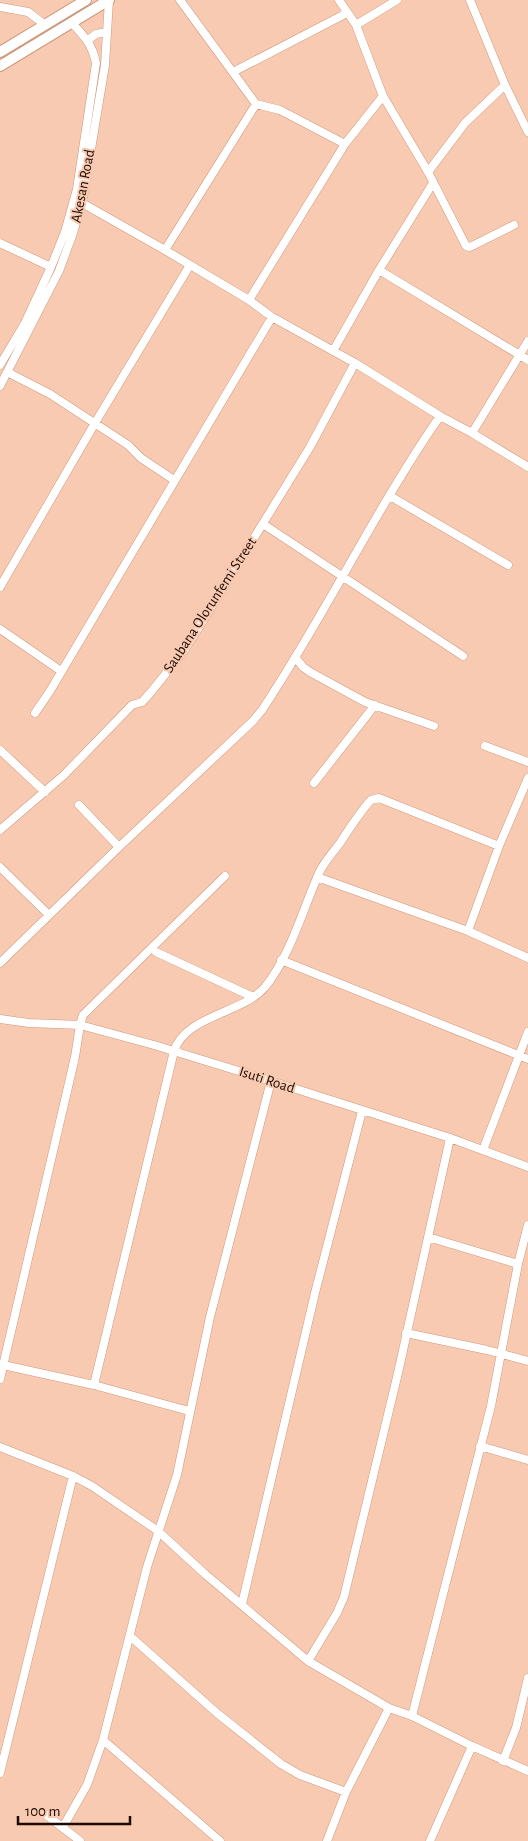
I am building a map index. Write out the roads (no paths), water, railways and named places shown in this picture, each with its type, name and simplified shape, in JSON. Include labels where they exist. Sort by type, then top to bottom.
[{"type":"main road","points":[[0,52],[86,0]]},
{"type":"main road","points":[[0,66],[109,0]]},
{"type":"street","name":"Akesan Road","points":[[0,386],[59,271],[82,203],[105,65],[109,0]]},
{"type":"street","points":[[180,0],[256,104],[280,110],[344,144]]},
{"type":"street","points":[[339,0],[356,25],[383,96],[428,172],[468,247],[514,226]]},
{"type":"street","points":[[356,25],[397,0]]},
{"type":"street","points":[[470,0],[505,85],[528,132]]},
{"type":"street","points":[[0,7],[28,12],[44,24]]},
{"type":"street","points":[[233,72],[347,14]]},
{"type":"street","name":"Akesan Road","points":[[0,365],[2,356],[25,323],[51,267],[65,232],[76,189],[96,63],[93,49],[88,40],[72,23]]},
{"type":"street","points":[[88,40],[96,34],[107,32]]},
{"type":"street","points":[[428,172],[465,123],[505,85]]},
{"type":"street","points":[[249,300],[344,144],[383,96]]},
{"type":"street","points":[[165,250],[256,104]]},
{"type":"street","points":[[333,351],[379,270],[433,183]]},
{"type":"street","points":[[82,203],[165,250],[249,300],[272,316],[355,363],[440,416],[528,467]]},
{"type":"street","points":[[0,244],[51,267]]},
{"type":"street","points":[[0,587],[95,423],[190,265]]},
{"type":"street","points":[[379,270],[528,360]]},
{"type":"street","points":[[35,713],[272,316]]},
{"type":"street","points":[[472,433],[528,341]]},
{"type":"street","name":"Saubana Olorunfemi Street","points":[[0,830],[64,775],[132,705],[142,702],[189,643],[310,447],[355,363]]},
{"type":"street","points":[[7,372],[50,394],[95,423],[174,480]]},
{"type":"street","points":[[0,963],[118,847],[253,721],[269,700],[343,577],[399,477],[440,416]]},
{"type":"street","points":[[390,496],[508,565]]},
{"type":"street","points":[[263,524],[463,656]]},
{"type":"street","points":[[0,629],[61,671]]},
{"type":"street","points":[[295,657],[310,672],[365,702],[434,726]]},
{"type":"street","points":[[314,783],[375,705]]},
{"type":"street","points":[[485,746],[528,762]]},
{"type":"street","points":[[0,750],[45,792]]},
{"type":"street","points":[[468,931],[499,846],[528,778]]},
{"type":"street","points":[[94,1385],[174,1051],[180,1039],[213,1016],[253,997],[264,988],[282,960],[322,868],[371,800],[378,798],[499,846]]},
{"type":"street","points":[[79,805],[118,847]]},
{"type":"street","points":[[0,867],[49,915]]},
{"type":"street","points":[[0,1378],[75,1057],[83,1015],[225,876]]},
{"type":"street","points":[[318,877],[468,931],[528,958]]},
{"type":"street","points":[[156,952],[253,997]]},
{"type":"street","points":[[282,960],[528,1060]]},
{"type":"street","name":"Isuti Road","points":[[0,1019],[29,1023],[80,1025],[174,1051],[450,1138],[528,1167]]},
{"type":"street","points":[[484,1150],[528,1032]]},
{"type":"street","points":[[63,1827],[87,1785],[103,1740],[147,1567],[176,1475],[210,1317],[271,1081]]},
{"type":"street","points":[[242,1604],[313,1303],[362,1111]]},
{"type":"street","points":[[308,1661],[342,1604],[450,1138]]},
{"type":"street","points":[[412,1716],[491,1406],[518,1264],[528,1225]]},
{"type":"street","points":[[428,1237],[518,1264]]},
{"type":"street","points":[[406,1333],[528,1361]]},
{"type":"street","points":[[4,1365],[94,1385],[189,1411]]},
{"type":"street","points":[[480,1446],[528,1460]]},
{"type":"street","points":[[0,1447],[73,1476],[92,1486],[158,1531],[204,1574],[308,1661],[388,1708],[412,1716],[503,1761],[528,1771]]},
{"type":"street","points":[[0,1773],[73,1476]]},
{"type":"street","points":[[130,1636],[218,1714],[281,1764],[300,1775],[346,1792]]},
{"type":"street","points":[[503,1761],[518,1720],[528,1678]]},
{"type":"street","points":[[327,1841],[346,1792],[388,1708]]},
{"type":"street","points":[[103,1740],[220,1841]]},
{"type":"street","points":[[430,1841],[472,1746]]},
{"type":"street","points":[[45,1814],[80,1841]]}]
